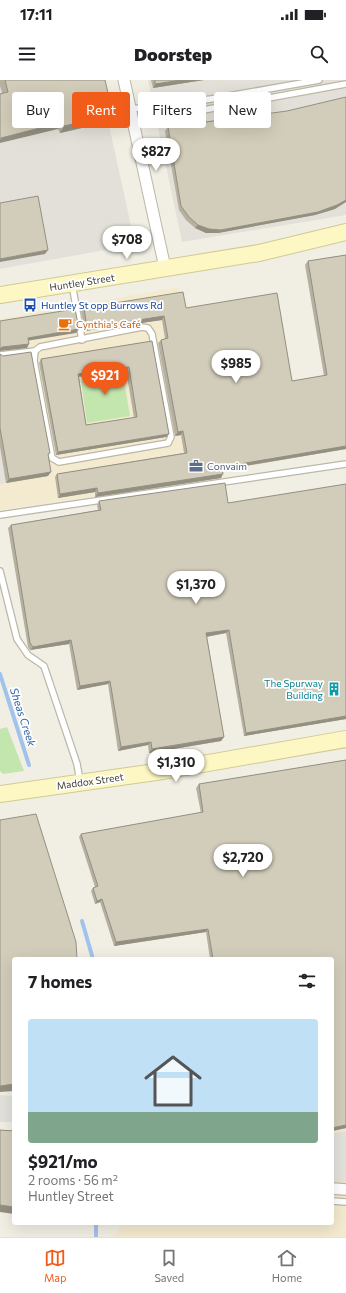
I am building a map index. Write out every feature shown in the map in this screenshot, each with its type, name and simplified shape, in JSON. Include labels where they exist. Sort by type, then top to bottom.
[{"type":"main road","name":"Huntley Street","points":[[259,253],[346,232]]},
{"type":"main road","name":"Huntley Street","points":[[0,295],[259,253],[322,247],[346,243]]},
{"type":"main road","name":"Maddox Street","points":[[0,794],[163,771],[346,739]]},
{"type":"street","points":[[124,80],[165,268]]},
{"type":"lane","points":[[131,109],[211,99],[319,80]]},
{"type":"lane","points":[[134,124],[164,116],[346,84]]},
{"type":"lane","points":[[72,284],[82,340]]},
{"type":"lane","points":[[0,355],[35,350],[40,347],[82,340],[142,327],[148,328],[152,334],[171,437],[168,443],[59,462],[52,458],[34,360],[35,350]]},
{"type":"lane","points":[[0,515],[346,464]]},
{"type":"lane","points":[[0,571],[17,639],[28,655],[44,666],[77,764],[80,783]]},
{"type":"lane","points":[[334,1186],[346,1186]]},
{"type":"lane","points":[[334,1192],[346,1192]]},
{"type":"lane","points":[[334,1201],[346,1202]]},
{"type":"path","points":[[94,365],[96,379]]},
{"type":"shaded area","points":[[0,80],[99,80],[102,92],[72,92],[72,128],[110,128],[133,235],[127,246],[0,269]]},
{"type":"shaded area","points":[[148,80],[346,80],[346,215],[182,242],[158,128],[206,128],[206,92],[151,92]]},
{"type":"shaded area","points":[[179,287],[211,479],[0,510],[0,319]]},
{"type":"shaded area","points":[[0,447],[6,483],[0,484]]},
{"type":"shaded area","points":[[346,965],[346,1237],[112,1237],[122,1225],[334,1225],[334,967]]},
{"type":"shaded area","points":[[0,1095],[12,1096],[12,1122],[0,1122]]},
{"type":"shaded area","points":[[346,1131],[346,1182],[334,1182],[334,1134]]},
{"type":"green space","points":[[123,375],[130,416],[87,423],[81,381]]},
{"type":"green space","points":[[7,727],[24,771],[3,774],[0,771],[0,729]]},
{"type":"building","points":[[5,80],[105,80],[108,92],[72,92],[72,124],[64,126],[64,92],[12,92],[12,128],[40,128],[1,138],[0,140],[0,94],[8,92]]},
{"type":"building","points":[[155,80],[182,80],[155,84]]},
{"type":"building","points":[[346,97],[346,200],[318,212],[221,230],[209,229],[198,225],[189,217],[181,206],[168,128],[206,128],[206,122],[214,121],[214,128],[271,128],[271,113],[287,111]]},
{"type":"building","points":[[38,196],[48,250],[0,259],[0,203]]},
{"type":"building","points":[[346,255],[346,446],[222,467],[223,474],[98,493],[97,488],[60,494],[57,474],[187,453],[183,431],[178,432],[161,340],[168,338],[164,316],[87,328],[84,308],[183,292],[186,308],[277,293],[292,381],[327,375],[308,261]]},
{"type":"building","points":[[75,309],[79,329],[28,338],[29,344],[2,347],[0,349],[0,321]]},
{"type":"building","points":[[152,341],[169,434],[58,452],[41,359]],"holes":[[[129,367],[137,417],[86,425],[78,374]]]},
{"type":"building","points":[[31,352],[50,453],[48,454],[51,472],[9,479],[0,428],[0,354],[3,356]]},
{"type":"building","points":[[225,483],[228,503],[346,484],[346,716],[246,733],[229,630],[206,633],[224,737],[152,749],[151,742],[121,747],[110,681],[80,686],[71,640],[33,647],[30,643],[11,525],[101,510],[99,501]]},
{"type":"building","points":[[346,760],[346,1125],[334,1128],[334,957],[213,957],[208,929],[116,942],[102,899],[97,901],[93,888],[98,886],[81,834],[203,812],[199,784]]},
{"type":"building","points":[[36,814],[76,942],[77,957],[12,957],[12,1084],[0,1086],[0,820]]},
{"type":"building","points":[[0,1130],[12,1131],[12,1207],[0,1205]]},
{"type":"waterway","name":"Sheas Creek","points":[[0,674],[29,765]]},
{"type":"waterway","name":"Sheas Creek","points":[[82,921],[92,957]]},
{"type":"waterway","name":"Sheas Creek","points":[[96,1225],[96,1237]]},
{"type":"place","name":"Huntley St opp Burrows Rd","points":[[30,305]]},
{"type":"place","name":"Cynthia's Café","points":[[65,324]]},
{"type":"place","name":"Convaim","points":[[196,466]]},
{"type":"place","name":"The Spurway Building","points":[[334,689]]}]
